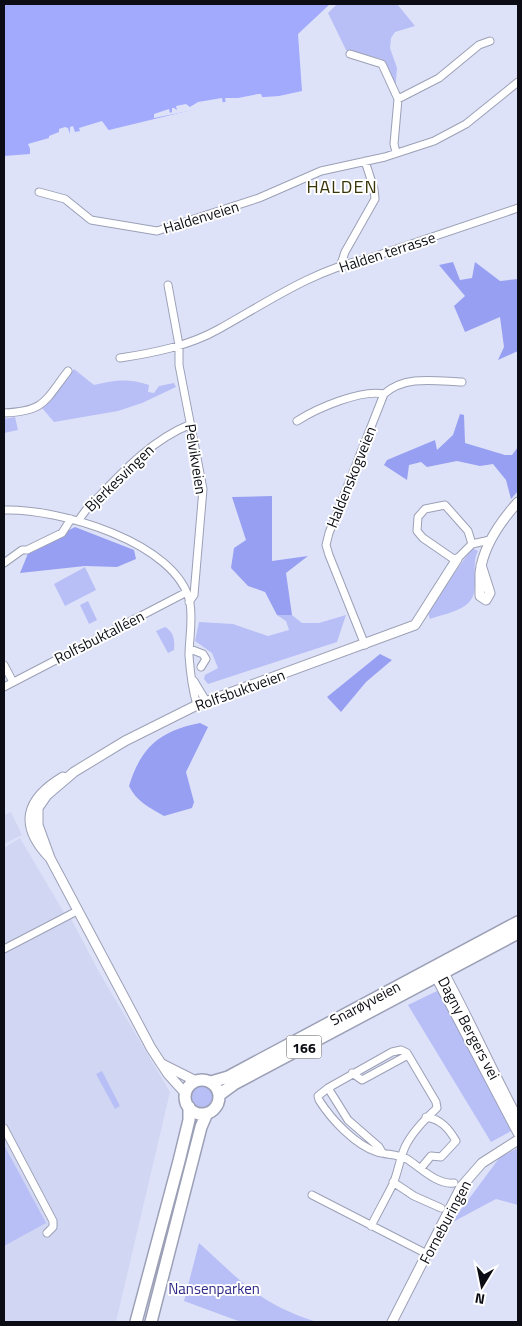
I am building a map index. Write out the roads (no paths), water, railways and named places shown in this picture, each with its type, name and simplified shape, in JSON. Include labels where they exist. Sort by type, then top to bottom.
[{"type":"main road","name":"Snarøyveien","points":[[219,1095],[234,1084],[437,973],[518,922]]},
{"type":"main road","name":"Snarøyveien","points":[[211,1082],[228,1077],[518,933]]},
{"type":"main road","name":"166","points":[[196,1081],[205,1080],[211,1082]]},
{"type":"main road","points":[[136,1322],[188,1124],[189,1108],[186,1094],[189,1086],[196,1081]]},
{"type":"main road","points":[[211,1082],[217,1088],[219,1095]]},
{"type":"main road","name":"166","points":[[151,1322],[201,1127],[207,1113],[215,1108],[219,1095]]},
{"type":"main road","points":[[189,1108],[199,1113],[207,1113]]},
{"type":"street","points":[[398,99],[439,78],[479,45],[490,41]]},
{"type":"street","points":[[350,54],[382,64],[398,99],[394,144],[396,152]]},
{"type":"street","name":"Haldenveien","points":[[39,192],[65,198],[91,220],[157,231],[259,198],[321,171],[365,161],[450,134],[476,117],[518,82]]},
{"type":"street","points":[[341,264],[345,252],[375,199],[374,189],[365,161]]},
{"type":"street","name":"Halden terrasse","points":[[179,345],[220,329],[246,312],[341,264],[376,256],[518,208]]},
{"type":"street","name":"Pelvikveien","points":[[168,285],[179,345],[179,365],[203,497],[194,595],[189,602]]},
{"type":"street","points":[[120,358],[154,353],[179,345]]},
{"type":"street","points":[[4,413],[23,412],[39,407],[68,372]]},
{"type":"street","points":[[297,421],[311,412],[340,402],[376,392],[384,394],[392,387],[416,380],[462,382]]},
{"type":"street","name":"Haldenskogveien","points":[[365,645],[326,545],[329,533],[384,394]]},
{"type":"street","name":"Bjerkesvingen","points":[[4,563],[22,550],[27,550],[62,533],[145,450],[171,433],[191,424]]},
{"type":"street","points":[[484,590],[481,570],[490,540],[518,502]]},
{"type":"street","points":[[472,544],[468,531],[445,505],[425,509],[418,517],[417,531],[437,549],[457,559],[472,544],[490,540]]},
{"type":"street","points":[[4,510],[44,512],[74,520],[153,553],[171,569],[189,602],[190,664],[201,703]]},
{"type":"street","name":"Rolfsbuktveien","points":[[186,1094],[168,1074],[144,1037],[50,858],[32,829],[32,807],[36,798],[43,790],[125,741],[201,703],[365,645],[414,625],[457,559]]},
{"type":"street","name":"Rolfsbuktalléen","points":[[4,687],[185,593]]},
{"type":"street","points":[[190,649],[204,654],[206,660],[201,667]]},
{"type":"street","points":[[4,665],[13,682]]},
{"type":"street","points":[[4,949],[77,911]]},
{"type":"street","name":"Dagny Bergers vei","points":[[437,973],[518,1119]]},
{"type":"street","name":"Dagny Bergers vei","points":[[437,973],[518,1133]]},
{"type":"street","points":[[371,1226],[393,1182],[402,1157],[406,1146],[426,1117],[437,1108],[408,1055],[401,1050],[392,1052],[328,1088],[318,1096],[322,1105],[358,1141],[382,1152],[402,1157],[431,1176],[448,1184],[454,1183]]},
{"type":"street","points":[[352,1073],[362,1080],[408,1055]]},
{"type":"street","name":"Rolfsbuktveien","points":[[162,1064],[196,1081]]},
{"type":"street","points":[[328,1088],[348,1120],[379,1147],[382,1152]]},
{"type":"street","points":[[421,1168],[431,1156],[441,1156],[456,1141],[450,1132],[437,1120],[426,1117]]},
{"type":"street","points":[[4,1128],[53,1221],[53,1227],[47,1233]]},
{"type":"street","name":"Forneburingen","points":[[392,1322],[461,1187],[472,1172],[495,1154],[518,1140]]},
{"type":"street","points":[[393,1182],[414,1196],[442,1208]]},
{"type":"street","points":[[312,1195],[427,1254]]},
{"type":"district","name":"HALDEN","points":[[342,186]]},
{"type":"park label","name":"Nansenparken","points":[[214,1288]]}]
